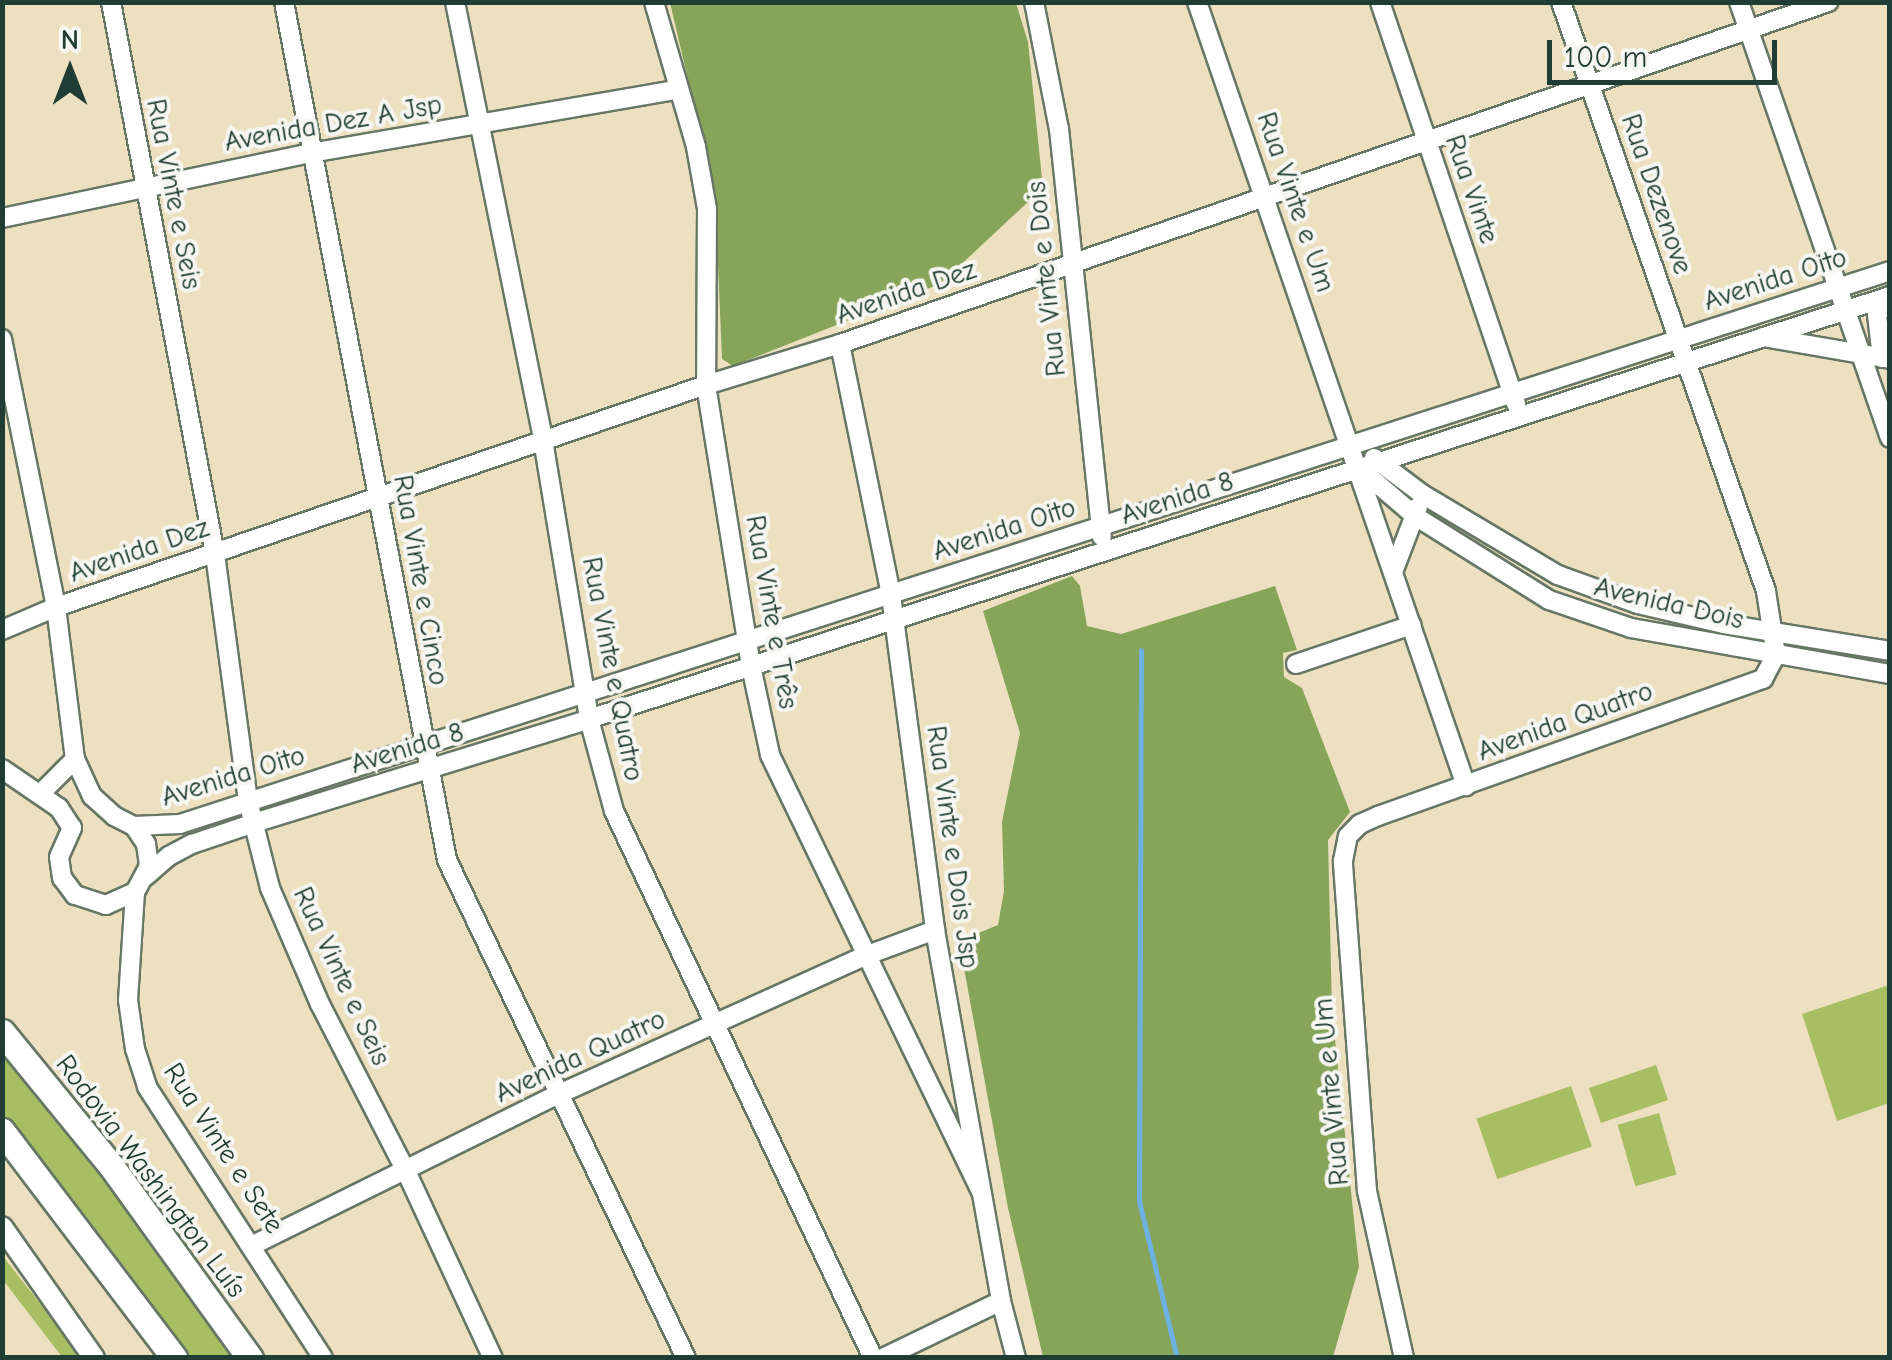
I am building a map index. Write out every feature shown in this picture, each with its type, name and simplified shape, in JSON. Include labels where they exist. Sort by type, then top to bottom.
[{"type":"highway","name":"Rodovia Washington Luís","points":[[2,1032],[112,1167],[250,1358]]},
{"type":"highway","points":[[2,1131],[174,1358]]},
{"type":"main road","points":[[2,1227],[94,1358]]},
{"type":"street","name":"Rua Vinte e Seis","points":[[111,2],[216,554],[254,823],[285,927],[406,1170],[493,1358]]},
{"type":"street","name":"Rua Vinte e Cinco","points":[[284,2],[310,153],[380,497],[437,825],[458,886],[686,1358]]},
{"type":"street","name":"Rua Vinte e Quatro","points":[[455,2],[543,440],[585,694],[614,811],[873,1358]]},
{"type":"street","name":"Rua Vinte e Três","points":[[654,2],[676,90],[696,148],[707,209],[706,385],[751,666],[770,754],[981,1191]]},
{"type":"street","name":"Rua Vinte e Dois","points":[[1034,2],[1059,128],[1098,527],[1106,550]]},
{"type":"street","name":"Rua Vinte e Um","points":[[1196,2],[1342,421],[1367,465]]},
{"type":"street","name":"Rua Vinte","points":[[1380,2],[1520,416]]},
{"type":"street","name":"Rua Dezenove","points":[[1560,2],[1771,604],[1776,655]]},
{"type":"street","points":[[1739,2],[1890,438]]},
{"type":"street","name":"Avenida Dez","points":[[2,630],[56,607],[706,385],[840,344],[1828,2]]},
{"type":"street","name":"Avenida Dez A Jsp","points":[[2,218],[310,153],[676,90]]},
{"type":"street","name":"Avenida Oito","points":[[134,826],[180,824],[1890,270]]},
{"type":"street","points":[[1873,390],[1887,362],[1876,315],[1890,296]]},
{"type":"street","name":"Avenida 8","points":[[141,884],[180,850],[254,823],[590,719],[1890,296]]},
{"type":"street","points":[[1763,337],[1887,362]]},
{"type":"street","points":[[2,339],[56,607],[76,758],[92,796],[114,816],[134,826]]},
{"type":"street","name":"Rua Vinte e Dois Jsp","points":[[840,344],[890,595],[935,930],[1001,1301],[1016,1358]]},
{"type":"street","points":[[1367,465],[1393,572],[1466,786]]},
{"type":"street","name":"Avenida Dois","points":[[1367,465],[1558,575],[1638,604],[1890,651]]},
{"type":"street","name":"Avenida Dois","points":[[1367,465],[1415,516],[1549,600],[1631,628],[1890,674]]},
{"type":"street","points":[[1393,572],[1422,494]]},
{"type":"street","points":[[1184,500],[1193,522]]},
{"type":"street","points":[[1296,664],[1412,625]]},
{"type":"street","name":"Avenida Quatro","points":[[1360,824],[1763,679],[1776,655]]},
{"type":"street","points":[[41,794],[76,758]]},
{"type":"street","points":[[2,768],[41,794],[72,828],[59,857],[62,878],[75,895],[106,905],[141,884]]},
{"type":"street","name":"Rua Vinte e Um","points":[[1360,824],[1348,836],[1343,861],[1356,1074],[1370,1216],[1404,1358]]},
{"type":"street","name":"Rua Vinte e Sete","points":[[134,826],[149,855],[141,884],[128,1000],[140,1070],[323,1358]]},
{"type":"street","name":"Avenida Quatro","points":[[253,1246],[560,1094],[865,956],[935,930]]},
{"type":"street","points":[[884,1358],[1001,1301]]},
{"type":"green space","points":[[670,3],[1016,3],[1028,42],[1043,188],[940,284],[733,366],[722,359],[715,193]]},
{"type":"green space","points":[[1072,576],[1080,586],[1087,626],[1121,634],[1275,586],[1297,650],[1283,653],[1284,677],[1302,688],[1350,812],[1328,840],[1332,1011],[1359,1267],[1333,1357],[1043,1357],[1008,1208],[959,941],[998,925],[1004,891],[1002,822],[1020,733],[983,611]]},
{"type":"green space","points":[[1889,985],[1889,1103],[1837,1121],[1802,1014]]},
{"type":"green space","points":[[2,1047],[161,1250],[239,1357],[187,1357],[3,1120]]},
{"type":"green space","points":[[1656,1065],[1668,1100],[1601,1123],[1589,1088]]},
{"type":"green space","points":[[1571,1086],[1592,1147],[1497,1179],[1476,1119]]},
{"type":"green space","points":[[1659,1113],[1677,1175],[1635,1186],[1618,1125]]},
{"type":"green space","points":[[2,1255],[82,1357],[62,1357],[3,1280]]},
{"type":"waterway","points":[[1141,650],[1139,1201],[1177,1358]]}]
